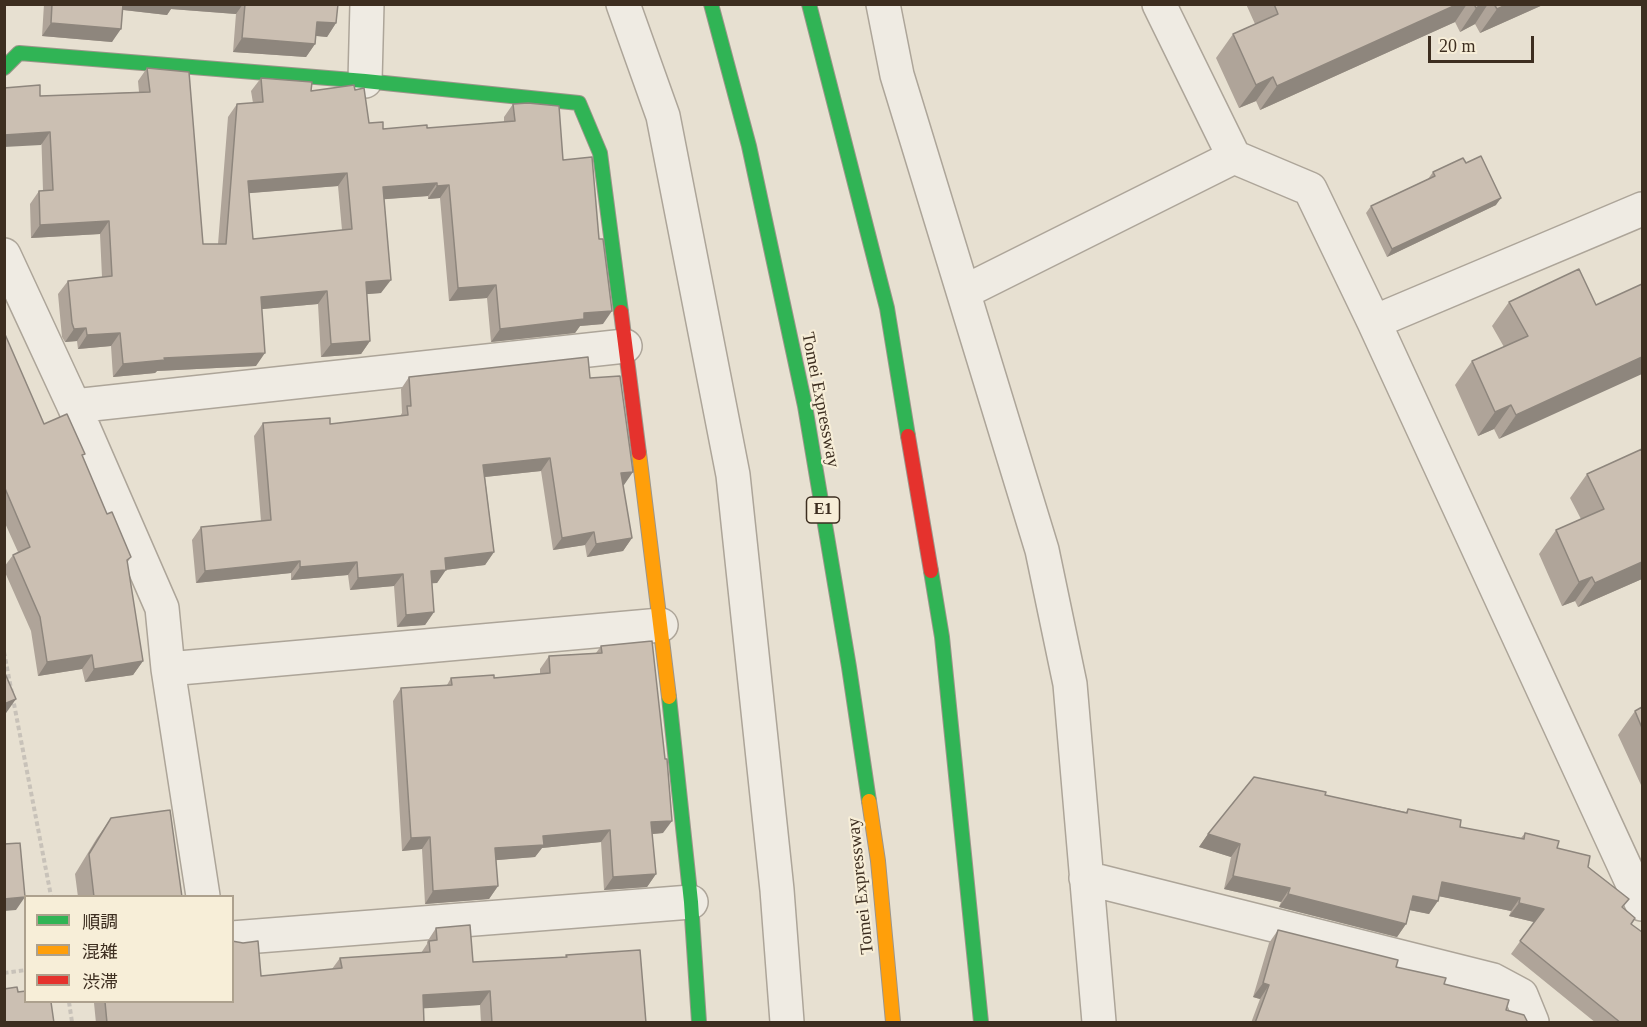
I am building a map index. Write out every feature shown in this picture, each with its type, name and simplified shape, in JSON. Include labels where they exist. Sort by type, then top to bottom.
[{"type":"main road","name":"Tomei Expressway","points":[[711,4],[749,146],[805,406],[849,667],[878,861],[893,1023]]},
{"type":"main road","points":[[809,4],[887,308],[942,637],[981,1023]]},
{"type":"main road","points":[[4,68],[20,53],[365,81],[579,103],[600,153],[661,625],[691,902],[699,1023]]},
{"type":"street","points":[[365,81],[367,4]]},
{"type":"street","points":[[623,4],[663,116],[733,475],[777,890],[787,1023]]},
{"type":"street","points":[[883,4],[897,75],[1047,572],[1070,684],[1099,1023]]},
{"type":"street","points":[[1159,4],[1234,157],[1310,189],[1374,322],[1642,904]]},
{"type":"street","points":[[964,292],[1234,157]]},
{"type":"street","points":[[1374,322],[1642,209]]},
{"type":"street","points":[[4,255],[74,406],[162,608],[168,669],[202,895]]},
{"type":"street","points":[[74,406],[625,346]]},
{"type":"street","points":[[168,669],[661,625]]},
{"type":"street","points":[[1086,878],[1494,980],[1521,996],[1532,1023]]},
{"type":"street","points":[[234,938],[691,902]]},
{"type":"path","points":[[5,656],[51,895]]},
{"type":"path","points":[[4,973],[24,970]]},
{"type":"path","points":[[69,1003],[72,1023]]},
{"type":"building","points":[[52,4],[123,4],[121,29],[51,23]]},
{"type":"building","points":[[245,4],[338,4],[336,23],[317,22],[315,44],[242,38]]},
{"type":"building","points":[[1274,4],[1458,4],[1277,86],[1273,77],[1256,85],[1233,34],[1278,14]]},
{"type":"building","points":[[1494,4],[1508,4],[1497,9]]},
{"type":"building","points":[[147,68],[189,72],[203,244],[226,244],[237,104],[263,102],[261,78],[312,82],[311,91],[354,85],[355,90],[364,88],[369,123],[383,122],[383,129],[515,121],[513,104],[559,106],[563,160],[592,157],[599,239],[603,239],[612,311],[584,313],[584,319],[500,329],[496,285],[458,288],[449,185],[437,186],[437,183],[383,187],[391,280],[366,282],[370,341],[331,344],[327,291],[261,297],[265,353],[164,358],[165,360],[123,364],[120,333],[87,335],[86,328],[74,329],[72,323],[68,281],[112,276],[109,221],[40,225],[39,191],[53,190],[50,132],[4,135],[4,88],[40,85],[40,96],[150,92]],"holes":[[[347,173],[352,229],[253,239],[248,181]]]},
{"type":"building","points":[[1481,156],[1501,198],[1392,249],[1371,206],[1435,176],[1433,172],[1463,158],[1466,163]]},
{"type":"building","points":[[1579,269],[1596,305],[1642,284],[1642,357],[1516,415],[1511,405],[1495,412],[1472,361],[1528,336],[1509,302]]},
{"type":"building","points":[[4,332],[44,424],[67,414],[85,454],[82,455],[107,514],[112,512],[131,557],[127,560],[143,661],[94,669],[92,655],[47,662],[40,617],[13,555],[30,547],[4,486]]},
{"type":"building","points":[[588,357],[590,378],[620,376],[633,472],[621,473],[632,538],[596,544],[594,532],[562,538],[550,458],[483,465],[494,552],[445,558],[446,570],[431,571],[434,612],[406,615],[403,574],[358,578],[357,562],[300,567],[300,561],[205,571],[201,527],[271,520],[263,423],[330,418],[330,424],[408,415],[407,406],[411,406],[409,377]]},
{"type":"building","points":[[1642,449],[1642,562],[1595,583],[1592,577],[1579,582],[1556,530],[1604,509],[1587,474]]},
{"type":"building","points":[[652,641],[665,759],[667,759],[672,821],[651,822],[656,874],[613,877],[610,830],[543,836],[544,845],[495,848],[498,886],[433,891],[430,837],[411,838],[401,688],[452,685],[451,678],[494,675],[494,678],[550,673],[549,656],[602,653],[601,646]]},
{"type":"building","points":[[4,671],[16,699],[4,704]]},
{"type":"building","points":[[1642,707],[1642,728],[1635,711]]},
{"type":"building","points":[[1254,777],[1326,792],[1325,795],[1407,813],[1408,809],[1461,820],[1460,827],[1524,839],[1525,833],[1559,841],[1557,848],[1590,856],[1588,867],[1629,899],[1622,907],[1635,918],[1631,924],[1642,932],[1642,1023],[1621,1023],[1520,941],[1544,909],[1519,903],[1520,898],[1442,882],[1438,901],[1413,896],[1406,924],[1288,894],[1290,888],[1233,876],[1240,844],[1208,834]]},
{"type":"building","points":[[170,810],[182,895],[94,895],[89,854],[111,818]]},
{"type":"building","points":[[20,843],[24,897],[4,899],[4,844]]},
{"type":"building","points":[[470,925],[473,962],[640,950],[646,1023],[492,1023],[490,991],[423,995],[424,1023],[107,1023],[105,1003],[234,1003],[234,941],[258,941],[261,976],[342,968],[340,958],[430,952],[429,941],[437,940],[436,928]]},
{"type":"building","points":[[1278,930],[1398,960],[1396,967],[1446,978],[1444,984],[1509,1000],[1506,1010],[1524,1015],[1528,1023],[1255,1023],[1269,985],[1263,983]]},
{"type":"building","points":[[17,987],[18,992],[24,991],[24,1003],[51,1003],[54,1023],[4,1023],[4,989]]},
{"type":"traffic: fast","points":[[711,4],[749,146],[805,406],[869,801]]},
{"type":"traffic: fast","points":[[809,4],[887,308],[908,436]]},
{"type":"traffic: fast","points":[[4,68],[19,53],[365,81],[579,103],[600,153],[621,312]]},
{"type":"traffic: fast","points":[[931,571],[942,637],[981,1022]]},
{"type":"traffic: fast","points":[[669,697],[691,902],[699,1022]]},
{"type":"traffic: slow","points":[[639,453],[669,697]]},
{"type":"traffic: slow","points":[[869,801],[878,861],[893,1022]]},
{"type":"traffic: jam","points":[[621,312],[639,453]]},
{"type":"traffic: jam","points":[[908,436],[931,571]]}]
